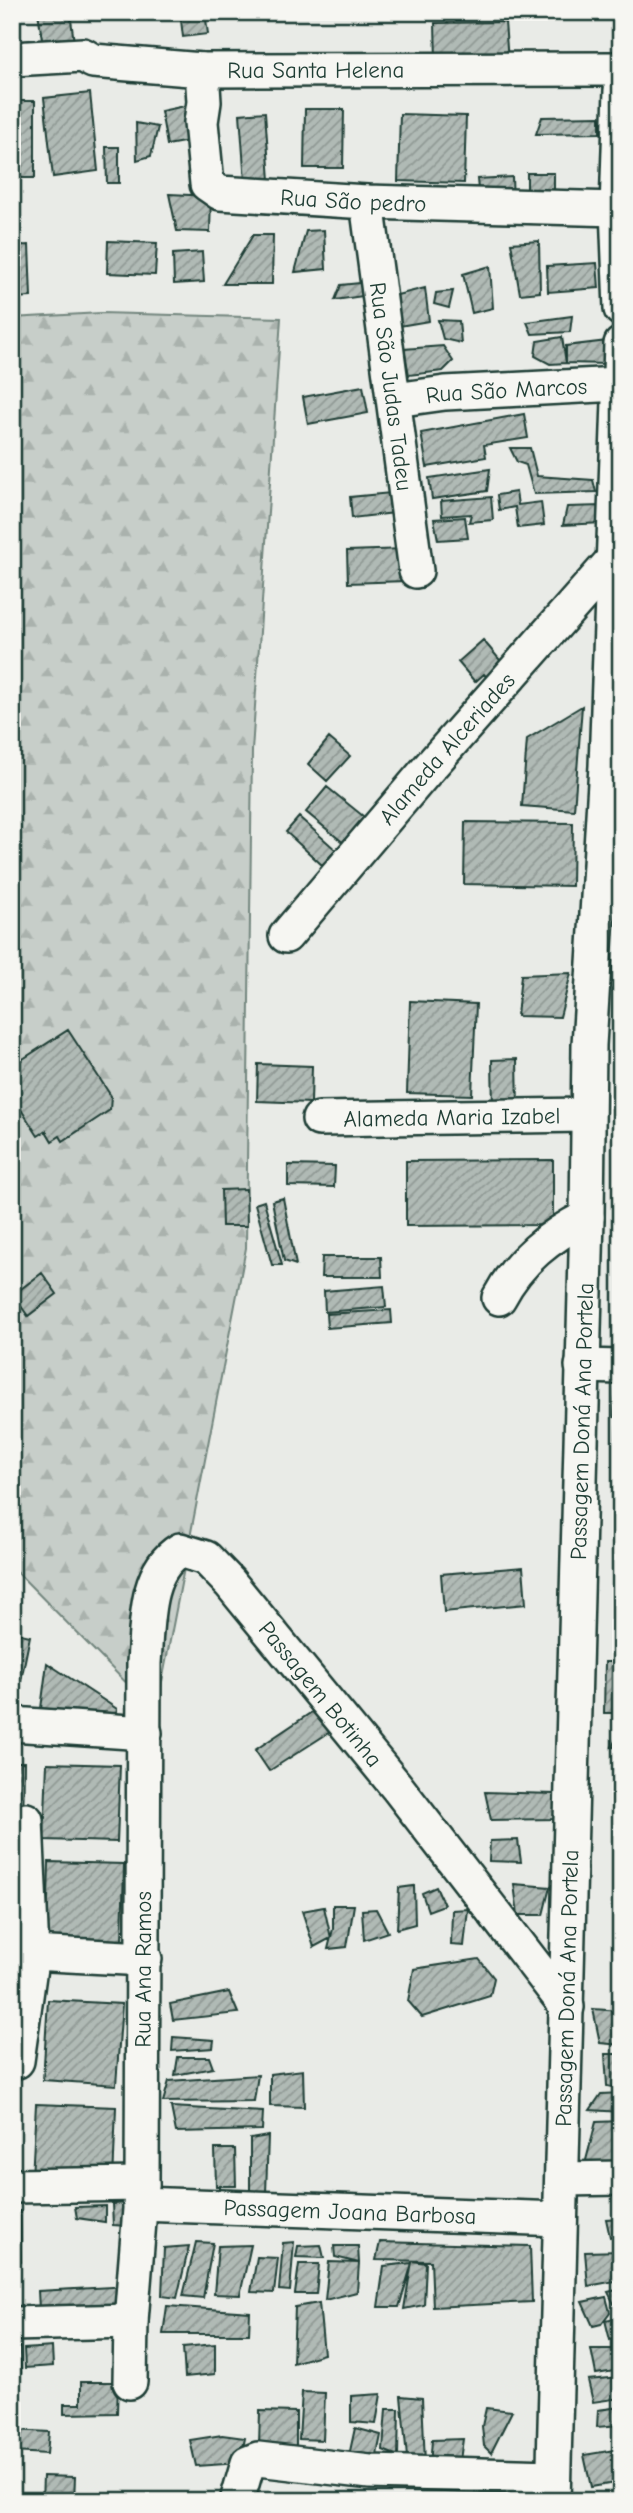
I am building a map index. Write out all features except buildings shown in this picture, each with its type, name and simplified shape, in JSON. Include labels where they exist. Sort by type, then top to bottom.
[{"type":"street","name":"Rua Santa Helena","points":[[12,59],[83,55],[93,61],[202,70],[621,69]]},
{"type":"street","name":"Rua São pedro","points":[[202,70],[204,102],[201,122],[207,184],[213,190],[367,202],[617,209]]},
{"type":"street","points":[[621,90],[617,209],[621,309]]},
{"type":"street","name":"Rua São Judas Tadeu","points":[[367,202],[396,400],[416,571]]},
{"type":"street","name":"Passagem Doná Ana Portela","points":[[553,2489],[587,1217],[586,1115],[613,766],[611,562],[621,344]]},
{"type":"street","name":"Rua São Marcos","points":[[396,400],[445,393],[619,384]]},
{"type":"street","name":"Alameda Alceriades","points":[[286,936],[427,770],[611,562]]},
{"type":"street","name":"Alameda Maria Izabel","points":[[319,1119],[586,1115]]},
{"type":"street","points":[[499,1298],[509,1278],[539,1246],[587,1217]]},
{"type":"street","points":[[582,1366],[621,1367]]},
{"type":"street","name":"Passagem Botinha","points":[[145,1733],[149,1597],[169,1557],[180,1550],[206,1558],[230,1583],[397,1787],[567,2007]]},
{"type":"street","points":[[12,1724],[145,1733]]},
{"type":"street","name":"Rua Ana Ramos","points":[[130,2382],[131,2321],[141,2194],[145,1733]]},
{"type":"street","points":[[18,2061],[26,1820]]},
{"type":"street","points":[[22,1953],[145,1959]]},
{"type":"street","points":[[562,2179],[621,2178]]},
{"type":"street","name":"Passagem Joana Barbosa","points":[[12,2186],[561,2219]]},
{"type":"street","points":[[12,2323],[131,2321]]},
{"type":"street","points":[[237,2501],[248,2463],[258,2459],[553,2489]]},
{"type":"green space","points":[[101,313],[281,318],[252,751],[246,1248],[156,1713],[12,1567],[12,318]]}]
